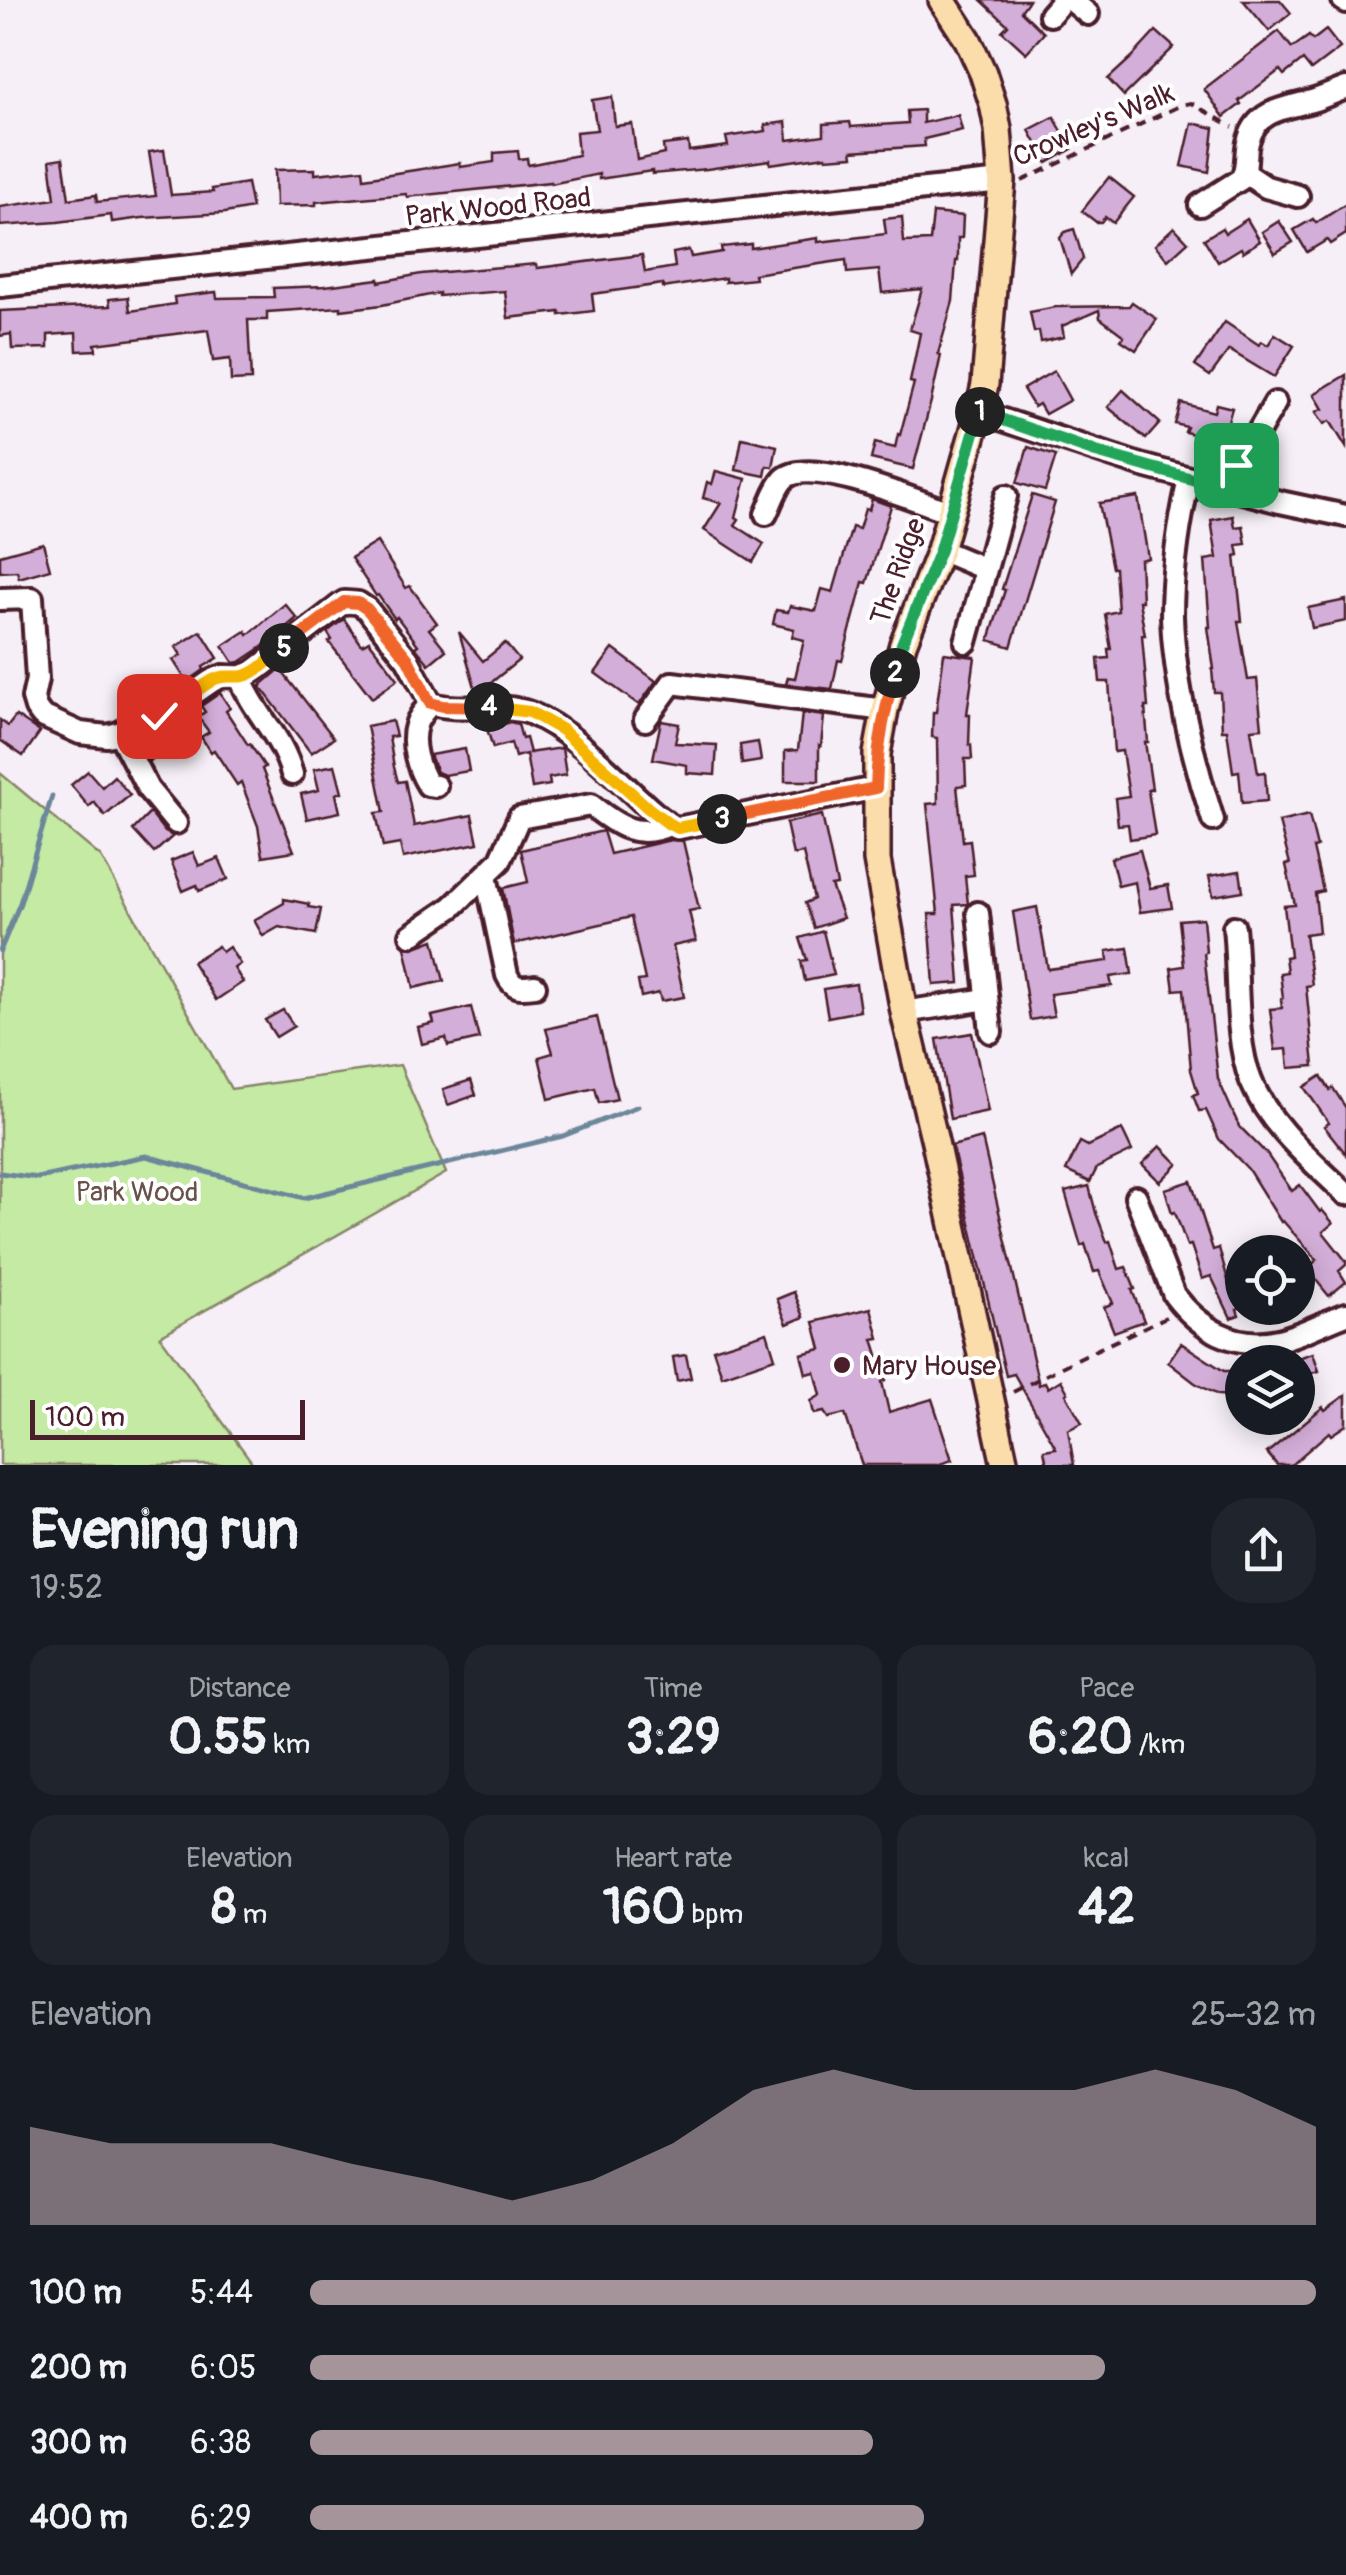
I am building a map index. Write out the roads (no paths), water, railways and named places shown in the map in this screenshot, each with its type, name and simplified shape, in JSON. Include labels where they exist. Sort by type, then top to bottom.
[{"type":"main road","name":"The Ridge","points":[[942,0],[968,40],[993,104],[1002,181],[980,412],[940,550],[902,644],[885,710],[877,754],[877,860],[904,1012],[1005,1465]]},
{"type":"street","points":[[1071,0],[1088,14]]},
{"type":"street","points":[[1200,205],[1245,173],[1248,140],[1266,114],[1346,88]]},
{"type":"street","points":[[1245,173],[1266,186],[1298,196]]},
{"type":"street","name":"Park Wood Road","points":[[0,286],[1002,181]]},
{"type":"street","points":[[1213,485],[1250,448],[1274,404]]},
{"type":"street","points":[[980,412],[1096,452],[1346,516]]},
{"type":"street","points":[[766,514],[784,479],[798,472],[818,471],[950,512]]},
{"type":"street","points":[[1189,478],[1173,580],[1172,619],[1184,704],[1213,820]]},
{"type":"street","points":[[966,642],[1006,496]]},
{"type":"street","points":[[940,550],[985,569]]},
{"type":"street","points":[[0,599],[32,598],[38,679],[33,698],[36,708],[42,716],[80,732],[113,734],[169,712],[212,680],[253,672],[336,607],[350,601],[367,609],[408,659],[430,703]]},
{"type":"street","points":[[240,677],[286,752],[292,774]]},
{"type":"street","points":[[644,720],[672,682],[885,710]]},
{"type":"street","points":[[430,703],[414,728],[414,740],[422,775],[428,785],[436,786]]},
{"type":"street","points":[[430,703],[530,712],[562,730],[648,808],[678,828],[876,788]]},
{"type":"street","points":[[113,734],[148,789],[176,822]]},
{"type":"street","points":[[411,934],[452,907],[500,861],[519,818],[591,805],[616,825],[644,832],[669,824]]},
{"type":"street","points":[[486,876],[511,984],[521,988],[535,986]]},
{"type":"street","points":[[978,912],[991,1032]]},
{"type":"street","points":[[1234,927],[1250,1080],[1265,1108],[1286,1134],[1346,1194]]},
{"type":"street","points":[[904,1012],[988,999]]},
{"type":"street","points":[[1136,1196],[1174,1295],[1213,1332],[1236,1340],[1280,1340],[1346,1314]]},
{"type":"waterway","points":[[0,951],[20,903],[52,796]]},
{"type":"waterway","points":[[0,1173],[38,1178],[146,1156],[304,1198],[563,1136],[638,1106]]},
{"type":"place","name":"Mary House","points":[[842,1365]]},
{"type":"park label","name":"Park Wood","points":[[137,1191]]}]
